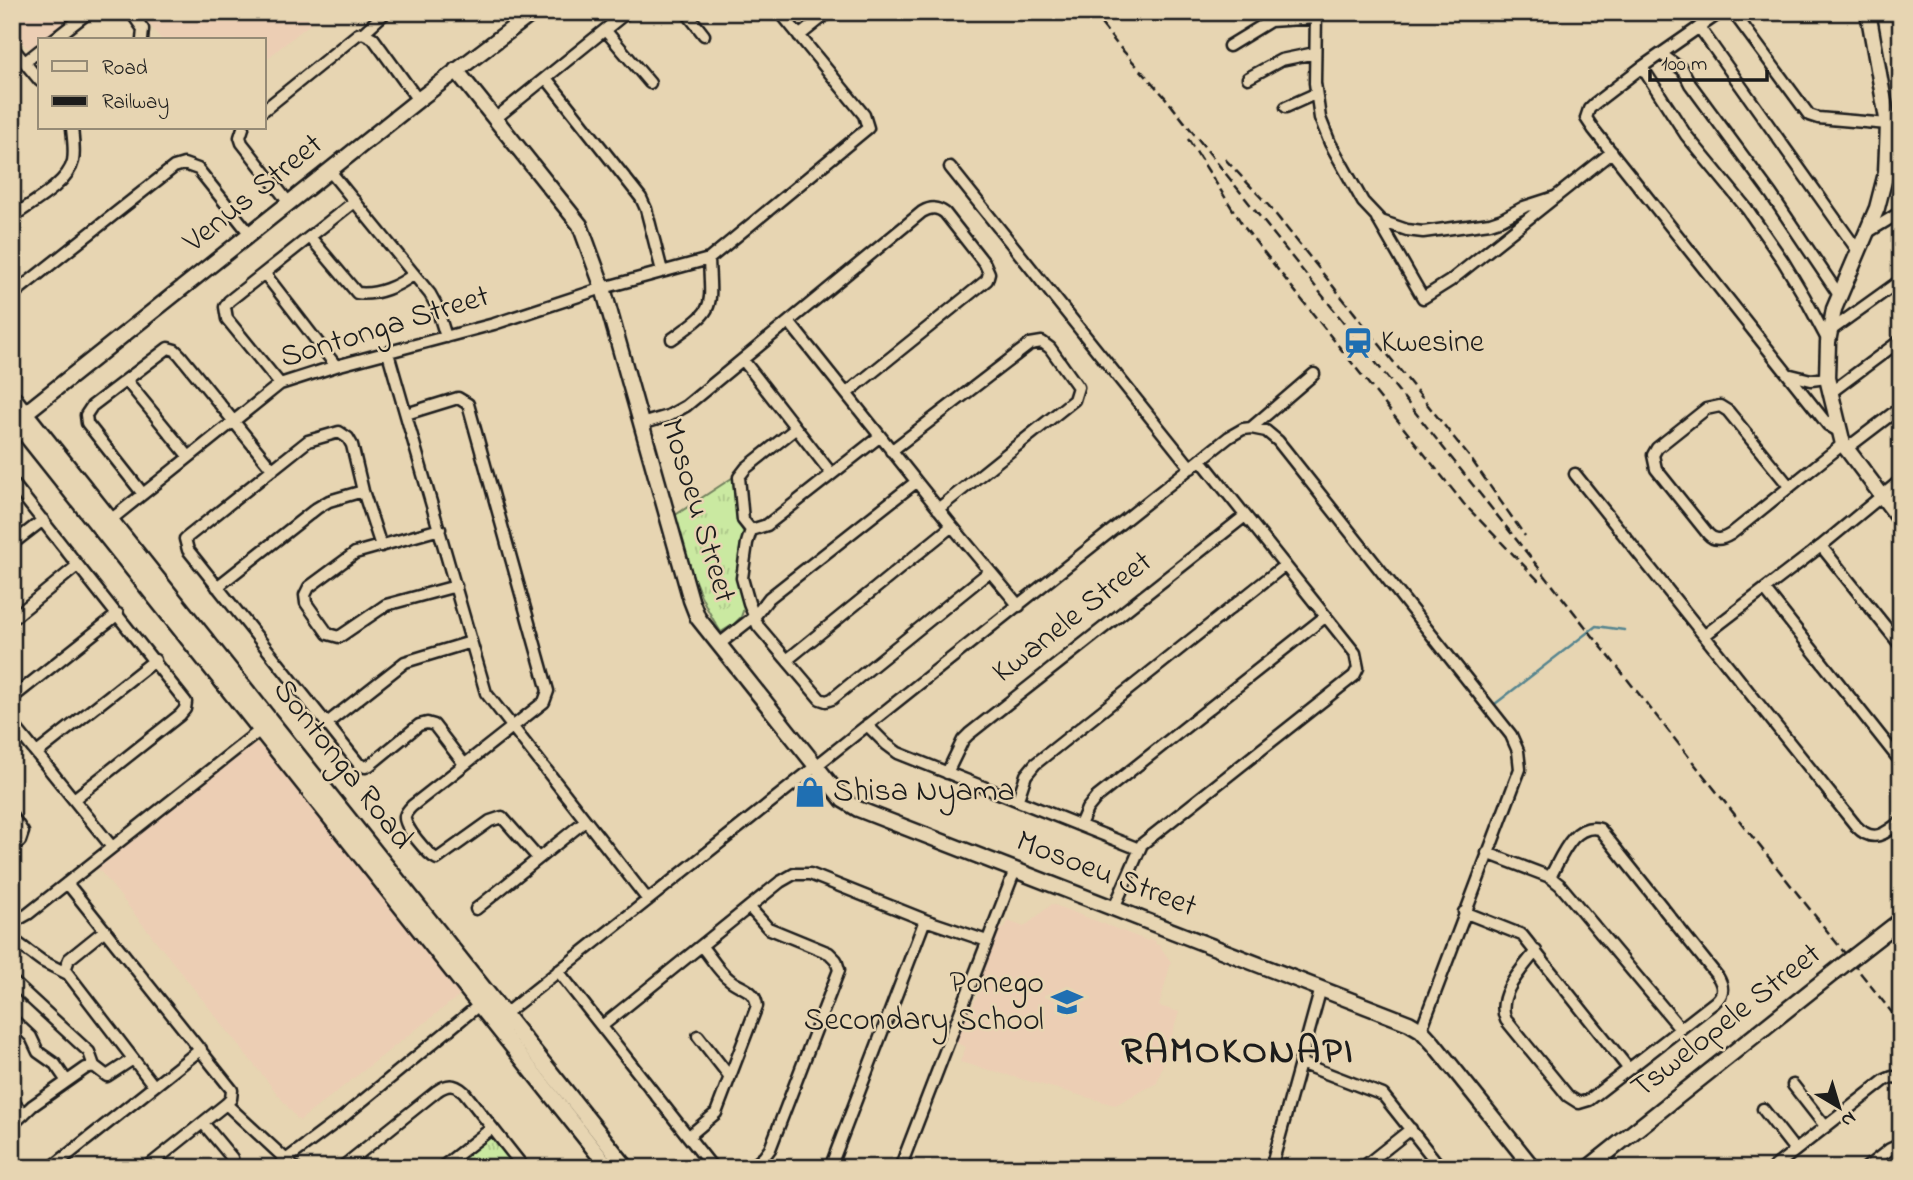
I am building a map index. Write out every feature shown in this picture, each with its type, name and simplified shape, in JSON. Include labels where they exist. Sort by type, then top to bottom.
[{"type":"street","points":[[56,38],[89,12]]},
{"type":"street","points":[[131,12],[143,29],[142,38]]},
{"type":"street","points":[[266,108],[386,12]]},
{"type":"street","points":[[496,118],[628,12]]},
{"type":"street","points":[[686,12],[704,35]]},
{"type":"street","points":[[672,339],[703,317],[709,307],[709,259],[868,128],[864,115],[780,12]]},
{"type":"street","points":[[799,36],[830,12]]},
{"type":"street","points":[[1721,12],[1594,104],[1586,114],[1590,126],[1843,441],[1901,521]]},
{"type":"street","points":[[1733,12],[1809,115],[1818,118],[1894,123]]},
{"type":"street","points":[[1843,441],[1828,385],[1829,337],[1839,295],[1867,233],[1884,183],[1894,123],[1868,12]]},
{"type":"street","name":"Venus Street","points":[[16,419],[525,15]]},
{"type":"street","points":[[1229,46],[1270,21],[1316,15],[1315,94],[1320,118],[1330,143],[1363,202],[1376,216],[1423,298],[1450,281],[1612,152]]},
{"type":"street","points":[[1699,27],[1858,251]]},
{"type":"street","points":[[605,30],[650,83]]},
{"type":"street","points":[[363,33],[373,38],[418,100]]},
{"type":"street","points":[[12,47],[38,78]]},
{"type":"street","points":[[25,62],[38,52]]},
{"type":"street","points":[[1248,78],[1282,60],[1315,53]]},
{"type":"street","points":[[1661,54],[1683,70],[1690,84],[1839,295]]},
{"type":"street","points":[[1642,67],[1686,135],[1747,209],[1783,261],[1829,337]]},
{"type":"street","name":"Mosoeu Street","points":[[456,70],[580,225],[603,288],[693,607],[701,623],[842,800],[850,806],[1391,1015],[1421,1030],[1533,1168]]},
{"type":"street","points":[[546,78],[641,198],[662,271]]},
{"type":"street","points":[[1286,107],[1315,94]]},
{"type":"street","points":[[12,217],[70,171],[73,160],[72,130]]},
{"type":"street","points":[[242,130],[240,137],[242,143],[289,203]]},
{"type":"street","points":[[12,295],[174,167],[184,164],[198,169],[250,234]]},
{"type":"street","points":[[950,167],[1191,468]]},
{"type":"street","points":[[329,170],[436,305],[446,337]]},
{"type":"street","points":[[1376,216],[1398,228],[1423,232],[1496,222],[1524,207],[1555,197]]},
{"type":"street","points":[[280,384],[227,319],[225,313],[229,301],[355,201]]},
{"type":"street","points":[[641,424],[679,410],[922,212],[935,208],[945,213],[985,264],[989,273],[987,280],[847,393]]},
{"type":"street","points":[[1867,233],[1901,212]]},
{"type":"street","points":[[310,237],[356,293],[369,293],[394,286],[414,274]]},
{"type":"street","name":"Sontonga Street","points":[[106,523],[280,384],[709,259]]},
{"type":"street","points":[[265,274],[336,366]]},
{"type":"street","points":[[1829,337],[1901,280]]},
{"type":"street","points":[[789,322],[879,437],[1019,606]]},
{"type":"street","points":[[1791,375],[1828,385],[1901,340]]},
{"type":"street","points":[[891,451],[1030,344],[1042,342],[1050,348],[1079,387],[1074,400],[938,509]]},
{"type":"street","points":[[143,494],[86,420],[88,410],[92,406],[163,351],[172,348],[273,470]]},
{"type":"street","points":[[388,353],[486,693],[648,900]]},
{"type":"street","points":[[743,360],[831,473]]},
{"type":"street","points":[[499,1019],[1236,432],[1251,428],[1314,374]]},
{"type":"street","points":[[126,380],[189,457]]},
{"type":"street","name":"Sontonga Road","points":[[12,396],[16,419],[106,523],[267,725],[499,1019],[609,1168]]},
{"type":"street","points":[[406,414],[458,398],[465,401],[470,408],[548,688],[548,697],[544,702],[407,812],[406,823],[432,858],[439,859],[490,821],[502,817],[538,858]]},
{"type":"street","points":[[1788,486],[1728,411],[1720,406],[1706,409],[1657,448],[1653,455],[1656,469],[1708,534],[1720,539],[1731,534],[1843,441],[1901,407]]},
{"type":"street","points":[[1251,428],[1266,431],[1278,441],[1511,735],[1518,751],[1520,769],[1421,1030]]},
{"type":"street","points":[[751,530],[743,520],[738,487],[740,474],[795,429]]},
{"type":"street","points":[[381,545],[363,491],[352,445],[348,438],[339,432],[308,441],[185,539],[188,550],[354,760],[363,766],[370,765],[419,725],[428,723],[434,725],[464,764]]},
{"type":"street","points":[[751,530],[767,525],[879,437]]},
{"type":"street","points":[[1114,908],[1139,849],[1147,839],[1357,673],[1358,659],[1326,615],[1201,460]]},
{"type":"street","points":[[1575,474],[1861,831],[1876,836],[1889,831],[1901,821]]},
{"type":"street","points":[[1705,635],[1901,480]]},
{"type":"street","points":[[12,482],[185,699],[185,709],[74,799]]},
{"type":"street","points":[[718,645],[755,616],[769,598],[916,482]]},
{"type":"street","points":[[217,587],[317,508],[329,501],[363,491]]},
{"type":"street","name":"Kwanele Street","points":[[947,773],[963,740],[969,734],[1245,516]]},
{"type":"street","points":[[12,544],[43,520]]},
{"type":"street","points":[[787,660],[952,526]]},
{"type":"street","points":[[440,529],[351,555],[306,591],[306,603],[332,636],[343,635],[386,605],[456,586]]},
{"type":"street","points":[[751,530],[742,578],[745,594],[758,626],[823,701],[829,700],[989,572]]},
{"type":"street","points":[[1821,545],[1901,646]]},
{"type":"street","points":[[1018,799],[1026,775],[1035,764],[1285,565]]},
{"type":"street","points":[[12,619],[77,566]]},
{"type":"street","points":[[1765,590],[1901,762]]},
{"type":"street","points":[[12,698],[118,614]]},
{"type":"street","points":[[1080,825],[1087,809],[1096,798],[1326,615]]},
{"type":"street","points":[[326,724],[405,662],[471,642]]},
{"type":"street","points":[[37,753],[155,660]]},
{"type":"street","points":[[12,723],[111,847]]},
{"type":"street","points":[[12,923],[22,919],[267,725]]},
{"type":"street","name":"Sontonga Road","points":[[267,725],[480,1005],[499,1019],[627,1168]]},
{"type":"street","points":[[867,725],[893,750],[1139,849]]},
{"type":"street","points":[[12,816],[23,832],[20,841],[12,848]]},
{"type":"street","points":[[476,909],[585,821]]},
{"type":"street","points":[[1535,951],[1507,993],[1503,1007],[1506,1020],[1568,1096],[1576,1102],[1589,1100],[1717,1000],[1722,992],[1721,982],[1608,837],[1596,828],[1580,831],[1550,877]]},
{"type":"street","points":[[1487,853],[1550,877],[1560,885],[1680,1028]]},
{"type":"street","points":[[900,1168],[1015,870]]},
{"type":"street","points":[[602,1026],[785,878],[804,873],[987,941]]},
{"type":"street","points":[[67,883],[232,1088],[232,1097],[226,1104],[146,1168]]},
{"type":"street","points":[[750,908],[768,928],[829,953],[836,960],[839,970],[770,1149],[751,1168]]},
{"type":"street","points":[[1464,912],[1516,931],[1628,1068]]},
{"type":"street","points":[[830,1168],[925,920]]},
{"type":"street","name":"Tswelopele Street","points":[[1588,1168],[1901,920]]},
{"type":"street","points":[[66,973],[65,966],[69,959],[105,930]]},
{"type":"street","points":[[12,939],[46,963],[66,973],[154,1086]]},
{"type":"street","points":[[689,1136],[715,1115],[756,1011],[757,1000],[751,991],[727,978],[702,947]]},
{"type":"street","points":[[558,971],[713,1168]]},
{"type":"street","points":[[12,981],[89,1052],[93,1066],[107,1076],[133,1059]]},
{"type":"street","points":[[1271,1168],[1321,988]]},
{"type":"street","points":[[275,1168],[480,1005]]},
{"type":"street","points":[[12,1019],[31,1037],[38,1052],[55,1064],[66,1080]]},
{"type":"street","points":[[698,1036],[730,1077]]},
{"type":"street","points":[[51,1168],[201,1049]]},
{"type":"street","points":[[1300,1062],[1378,1092],[1386,1098],[1441,1168]]},
{"type":"street","points":[[12,1125],[66,1080],[93,1066]]},
{"type":"street","points":[[1773,1168],[1885,1080],[1892,1077],[1901,1078]]},
{"type":"street","points":[[341,1168],[446,1086],[453,1085],[460,1088],[524,1168]]},
{"type":"street","points":[[1793,1085],[1825,1126]]},
{"type":"street","points":[[12,1101],[24,1114]]},
{"type":"street","points":[[226,1104],[295,1168]]},
{"type":"street","points":[[1763,1109],[1796,1150]]},
{"type":"street","points":[[203,1123],[232,1158],[234,1168]]},
{"type":"street","points":[[442,1168],[492,1128]]},
{"type":"street","points":[[1362,1168],[1411,1129]]},
{"type":"street","points":[[1866,1168],[1901,1144]]},
{"type":"shaded area","points":[[12,12],[80,12],[48,38],[38,38],[38,47],[35,49],[26,47],[12,30]]},
{"type":"shaded area","points":[[139,12],[302,12],[311,23],[266,59],[266,38],[160,38]]},
{"type":"shaded area","points":[[254,745],[269,754],[460,995],[299,1121],[98,868]]},
{"type":"shaded area","name":"Ponego Secondary School","points":[[1052,904],[1148,941],[1156,941],[1155,944],[1159,945],[1171,962],[1159,1006],[1179,1012],[1157,1083],[1115,1105],[960,1062],[966,1047],[954,1042],[967,1009],[973,1005],[978,993],[976,988],[998,927],[1004,929],[1008,921],[1024,927]]},
{"type":"green space","points":[[732,478],[738,521],[745,535],[738,562],[738,577],[745,605],[741,617],[721,632],[699,591],[674,516]]},
{"type":"green space","points":[[486,1137],[494,1138],[520,1168],[447,1168]]},
{"type":"waterway","points":[[1495,704],[1596,626],[1624,630]]},
{"type":"railway","points":[[1092,12],[1164,96],[1901,1024]]},
{"type":"railway","points":[[1188,139],[1244,227],[1464,504],[1540,582]]},
{"type":"railway","points":[[1225,159],[1269,206],[1471,459],[1525,536]]},
{"type":"place","name":"Kwesine","points":[[1358,343]]},
{"type":"place","name":"Shisa Nyama","points":[[810,792]]},
{"type":"place","name":"Ponego Secondary School","points":[[1067,1002]]},
{"type":"district","name":"RAMOKONAPI","points":[[1238,1053]]}]
